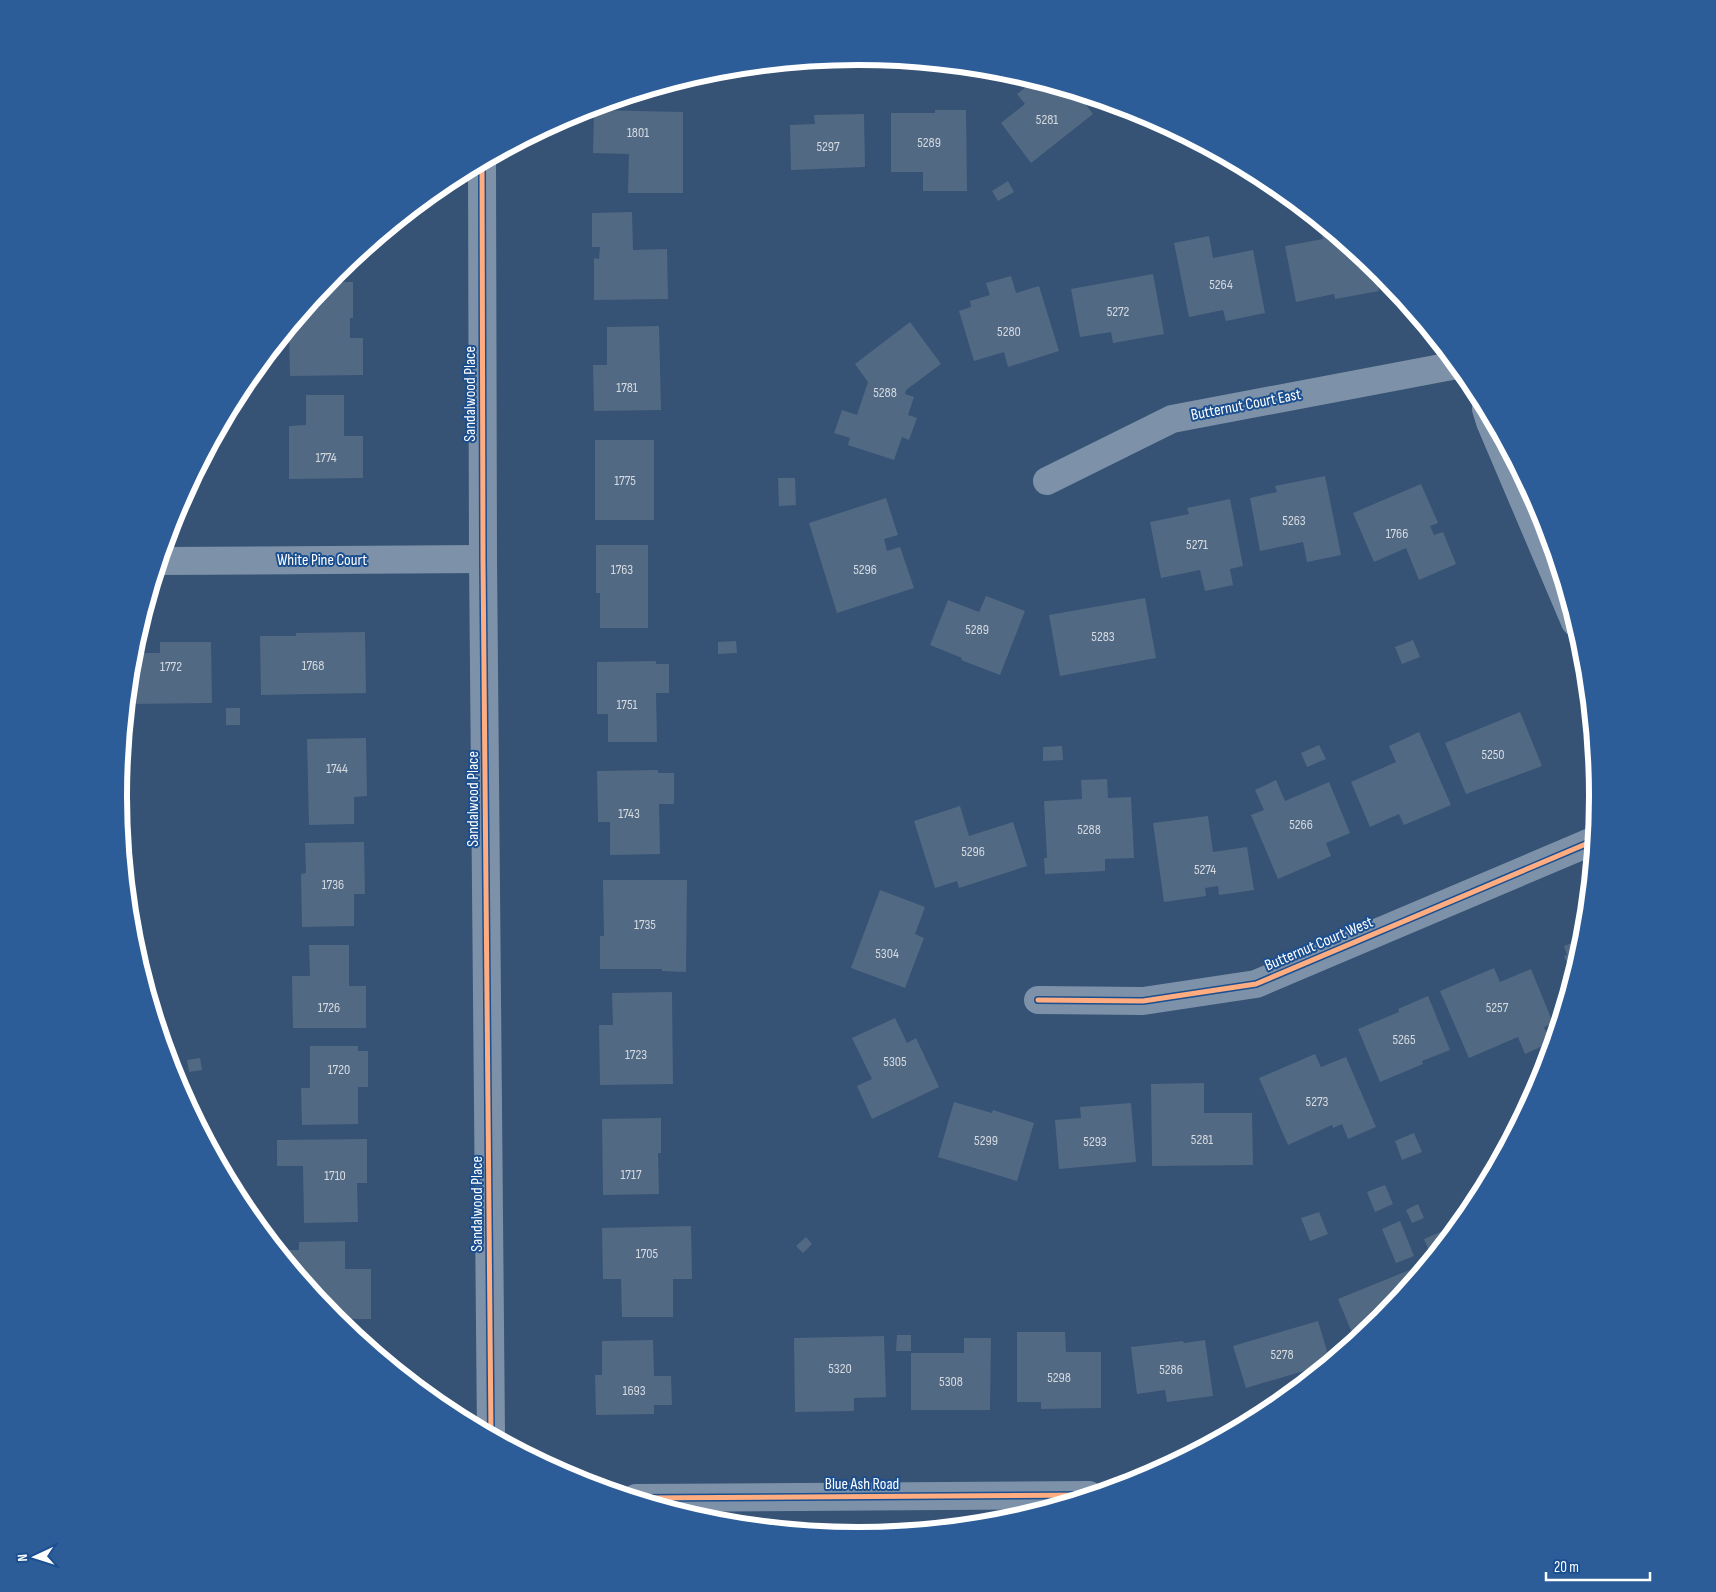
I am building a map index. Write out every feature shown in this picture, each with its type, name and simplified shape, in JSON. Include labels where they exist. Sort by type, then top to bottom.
[{"type":"street","name":"Sandalwood Place","points":[[482,169],[483,559],[491,1428]]},
{"type":"street","name":"Butternut Court East","points":[[1047,481],[1172,419],[1449,366]]},
{"type":"street","points":[[1504,454],[1552,569]]},
{"type":"street","name":"White Pine Court","points":[[166,562],[483,559]]},
{"type":"street","name":"Butternut Court West","points":[[1038,1000],[1143,1001],[1256,984],[1587,844]]},
{"type":"street","name":"Blue Ash Road","points":[[655,1498],[1070,1495]]},
{"type":"building","points":[[1028,85],[1047,90],[1083,101],[1093,114],[1031,163],[1001,123],[1025,104],[1017,94]]},
{"type":"building","points":[[606,110],[683,112],[683,193],[628,193],[629,154],[593,153],[594,115]]},
{"type":"building","points":[[935,110],[966,110],[967,191],[923,191],[923,172],[891,172],[891,113],[935,113]]},
{"type":"building","points":[[864,114],[865,167],[791,170],[790,125],[815,124],[814,115]]},
{"type":"building","points":[[1008,181],[1014,192],[998,201],[992,191]]},
{"type":"building","points":[[632,212],[633,250],[667,249],[668,299],[594,300],[594,258],[599,259],[600,247],[592,247],[592,213]]},
{"type":"building","points":[[1325,233],[1340,246],[1375,279],[1379,291],[1335,299],[1334,294],[1296,302],[1285,246],[1323,239],[1322,234]]},
{"type":"building","points":[[1209,236],[1213,258],[1253,250],[1265,313],[1226,321],[1223,310],[1189,317],[1174,243]]},
{"type":"building","points":[[1153,274],[1164,334],[1113,343],[1111,332],[1080,337],[1071,289]]},
{"type":"building","points":[[1011,276],[1016,293],[1039,286],[1059,351],[1008,367],[1004,352],[974,361],[959,311],[971,307],[970,301],[990,295],[986,283]]},
{"type":"building","points":[[338,282],[353,282],[353,318],[350,318],[350,338],[363,338],[363,375],[290,376],[289,337]]},
{"type":"building","points":[[910,322],[941,364],[906,390],[905,394],[914,397],[908,415],[917,418],[909,440],[902,437],[894,460],[848,445],[850,438],[834,433],[842,410],[857,415],[868,382],[855,364]]},
{"type":"building","points":[[659,326],[661,410],[594,411],[593,365],[607,365],[607,327]]},
{"type":"building","points":[[306,395],[344,395],[344,436],[363,436],[363,478],[289,479],[289,426],[306,425]]},
{"type":"building","points":[[595,440],[654,440],[654,520],[595,520]]},
{"type":"building","points":[[1325,476],[1341,555],[1307,562],[1303,542],[1260,551],[1250,498],[1277,492],[1275,486]]},
{"type":"building","points":[[778,478],[795,478],[796,505],[779,506]]},
{"type":"building","points":[[1421,484],[1438,523],[1430,526],[1434,535],[1443,532],[1456,564],[1419,580],[1406,548],[1374,562],[1353,513]]},
{"type":"building","points":[[886,498],[898,535],[884,539],[887,551],[900,547],[914,588],[837,613],[809,523]]},
{"type":"building","points":[[1230,499],[1243,566],[1230,569],[1233,585],[1205,591],[1200,570],[1161,578],[1150,522],[1189,514],[1187,508]]},
{"type":"building","points":[[596,545],[648,545],[648,628],[600,628],[600,593],[596,593]]},
{"type":"building","points":[[986,596],[1025,611],[1000,675],[961,660],[962,658],[930,645],[948,600],[979,612]]},
{"type":"building","points":[[1145,598],[1156,658],[1060,676],[1049,615]]},
{"type":"building","points":[[365,632],[366,693],[261,695],[260,636],[296,636],[296,633]]},
{"type":"building","points":[[1413,640],[1420,657],[1402,664],[1395,647]]},
{"type":"building","points":[[736,641],[737,653],[718,654],[718,642]]},
{"type":"building","points":[[160,642],[211,642],[212,703],[133,704],[141,653],[160,653]]},
{"type":"building","points":[[656,661],[656,664],[669,664],[669,693],[656,693],[657,742],[608,742],[608,714],[597,714],[597,662]]},
{"type":"building","points":[[226,708],[240,708],[240,725],[226,725]]},
{"type":"building","points":[[1520,712],[1542,766],[1466,794],[1445,743]]},
{"type":"building","points":[[1419,732],[1451,805],[1404,825],[1399,814],[1370,827],[1351,782],[1396,762],[1389,746]]},
{"type":"building","points":[[366,738],[367,796],[354,797],[354,824],[309,825],[307,739]]},
{"type":"building","points":[[1319,745],[1326,759],[1307,767],[1301,753]]},
{"type":"building","points":[[1062,746],[1063,760],[1043,761],[1043,747]]},
{"type":"building","points":[[658,770],[658,773],[674,773],[674,804],[659,804],[660,854],[610,855],[610,822],[598,822],[597,771]]},
{"type":"building","points":[[1107,779],[1108,798],[1131,797],[1134,858],[1105,859],[1105,871],[1045,874],[1044,858],[1047,858],[1044,801],[1082,799],[1081,780]]},
{"type":"building","points":[[1276,780],[1285,801],[1329,782],[1350,833],[1326,843],[1331,856],[1278,879],[1251,815],[1264,810],[1255,790]]},
{"type":"building","points":[[960,806],[969,836],[1013,822],[1027,866],[959,888],[957,881],[935,888],[914,821]]},
{"type":"building","points":[[1208,816],[1213,852],[1247,847],[1254,890],[1219,895],[1218,886],[1205,888],[1206,896],[1164,902],[1153,823]]},
{"type":"building","points":[[364,842],[365,894],[354,894],[354,926],[302,927],[301,874],[306,873],[305,843]]},
{"type":"building","points":[[603,880],[687,880],[686,972],[662,971],[662,969],[600,969],[600,936],[604,936]]},
{"type":"building","points":[[880,890],[925,907],[915,934],[924,938],[905,988],[851,968]]},
{"type":"building","points":[[1574,942],[1569,966],[1564,956],[1567,955],[1564,946]]},
{"type":"building","points":[[309,945],[349,945],[349,986],[366,986],[366,1028],[293,1028],[292,976],[310,976]]},
{"type":"building","points":[[1494,968],[1500,982],[1531,969],[1553,1022],[1544,1027],[1548,1036],[1545,1045],[1525,1054],[1518,1037],[1469,1058],[1440,991]]},
{"type":"building","points":[[672,992],[673,1084],[600,1085],[599,1025],[613,1025],[612,993]]},
{"type":"building","points":[[1428,996],[1450,1050],[1422,1061],[1423,1064],[1380,1082],[1358,1029],[1399,1012],[1398,1009]]},
{"type":"building","points":[[895,1018],[907,1043],[916,1038],[939,1087],[872,1119],[857,1086],[872,1079],[852,1038]]},
{"type":"building","points":[[163,1021],[166,1021],[169,1038],[166,1031]]},
{"type":"building","points":[[310,1046],[358,1046],[358,1051],[368,1051],[368,1087],[358,1087],[358,1124],[302,1125],[301,1088],[310,1088]]},
{"type":"building","points":[[1315,1054],[1321,1067],[1346,1057],[1376,1127],[1348,1139],[1342,1124],[1333,1128],[1332,1125],[1288,1145],[1259,1078]]},
{"type":"building","points":[[200,1058],[202,1070],[189,1072],[187,1060]]},
{"type":"building","points":[[1204,1083],[1204,1113],[1252,1113],[1253,1165],[1152,1166],[1151,1084]]},
{"type":"building","points":[[954,1102],[992,1113],[993,1110],[1034,1123],[1017,1181],[938,1157]]},
{"type":"building","points":[[1131,1103],[1136,1162],[1059,1169],[1055,1120],[1081,1118],[1080,1107]]},
{"type":"building","points":[[661,1118],[661,1153],[658,1153],[659,1194],[603,1195],[602,1119]]},
{"type":"building","points":[[1414,1133],[1422,1152],[1402,1160],[1395,1141]]},
{"type":"building","points":[[367,1139],[367,1183],[357,1183],[358,1222],[304,1223],[303,1166],[277,1166],[277,1140]]},
{"type":"building","points":[[1385,1185],[1393,1204],[1375,1212],[1367,1192]]},
{"type":"building","points":[[1418,1204],[1424,1218],[1412,1223],[1406,1210]]},
{"type":"building","points":[[1319,1212],[1328,1234],[1310,1241],[1301,1218]]},
{"type":"building","points":[[1400,1221],[1414,1256],[1396,1263],[1382,1229]]},
{"type":"building","points":[[691,1226],[692,1279],[673,1279],[673,1317],[622,1317],[621,1279],[603,1279],[602,1228]]},
{"type":"building","points":[[1446,1229],[1429,1252],[1424,1239]]},
{"type":"building","points":[[806,1237],[812,1244],[803,1253],[796,1246]]},
{"type":"building","points":[[345,1241],[345,1269],[371,1269],[371,1319],[347,1319],[308,1278],[285,1250],[299,1250],[299,1242]]},
{"type":"building","points":[[1412,1269],[1413,1272],[1408,1278],[1353,1334],[1338,1299]]},
{"type":"building","points":[[1318,1321],[1328,1355],[1313,1368],[1246,1388],[1233,1346]]},
{"type":"building","points":[[1017,1332],[1065,1332],[1066,1352],[1101,1352],[1101,1408],[1041,1409],[1041,1402],[1017,1402]]},
{"type":"building","points":[[897,1335],[911,1335],[911,1351],[896,1351]]},
{"type":"building","points":[[884,1336],[886,1397],[854,1398],[854,1411],[795,1412],[794,1338]]},
{"type":"building","points":[[964,1338],[991,1338],[990,1410],[911,1410],[911,1353],[964,1353]]},
{"type":"building","points":[[653,1340],[654,1376],[671,1376],[672,1405],[654,1405],[654,1414],[596,1415],[595,1375],[602,1375],[602,1341]]},
{"type":"building","points":[[1205,1340],[1213,1396],[1167,1402],[1165,1390],[1137,1394],[1131,1347]]},
{"type":"cycle path","points":[[482,169],[483,559],[491,1428]]},
{"type":"cycle path","points":[[1038,1000],[1143,1001],[1256,984],[1587,844]]},
{"type":"cycle path","points":[[655,1498],[1070,1495]]}]
